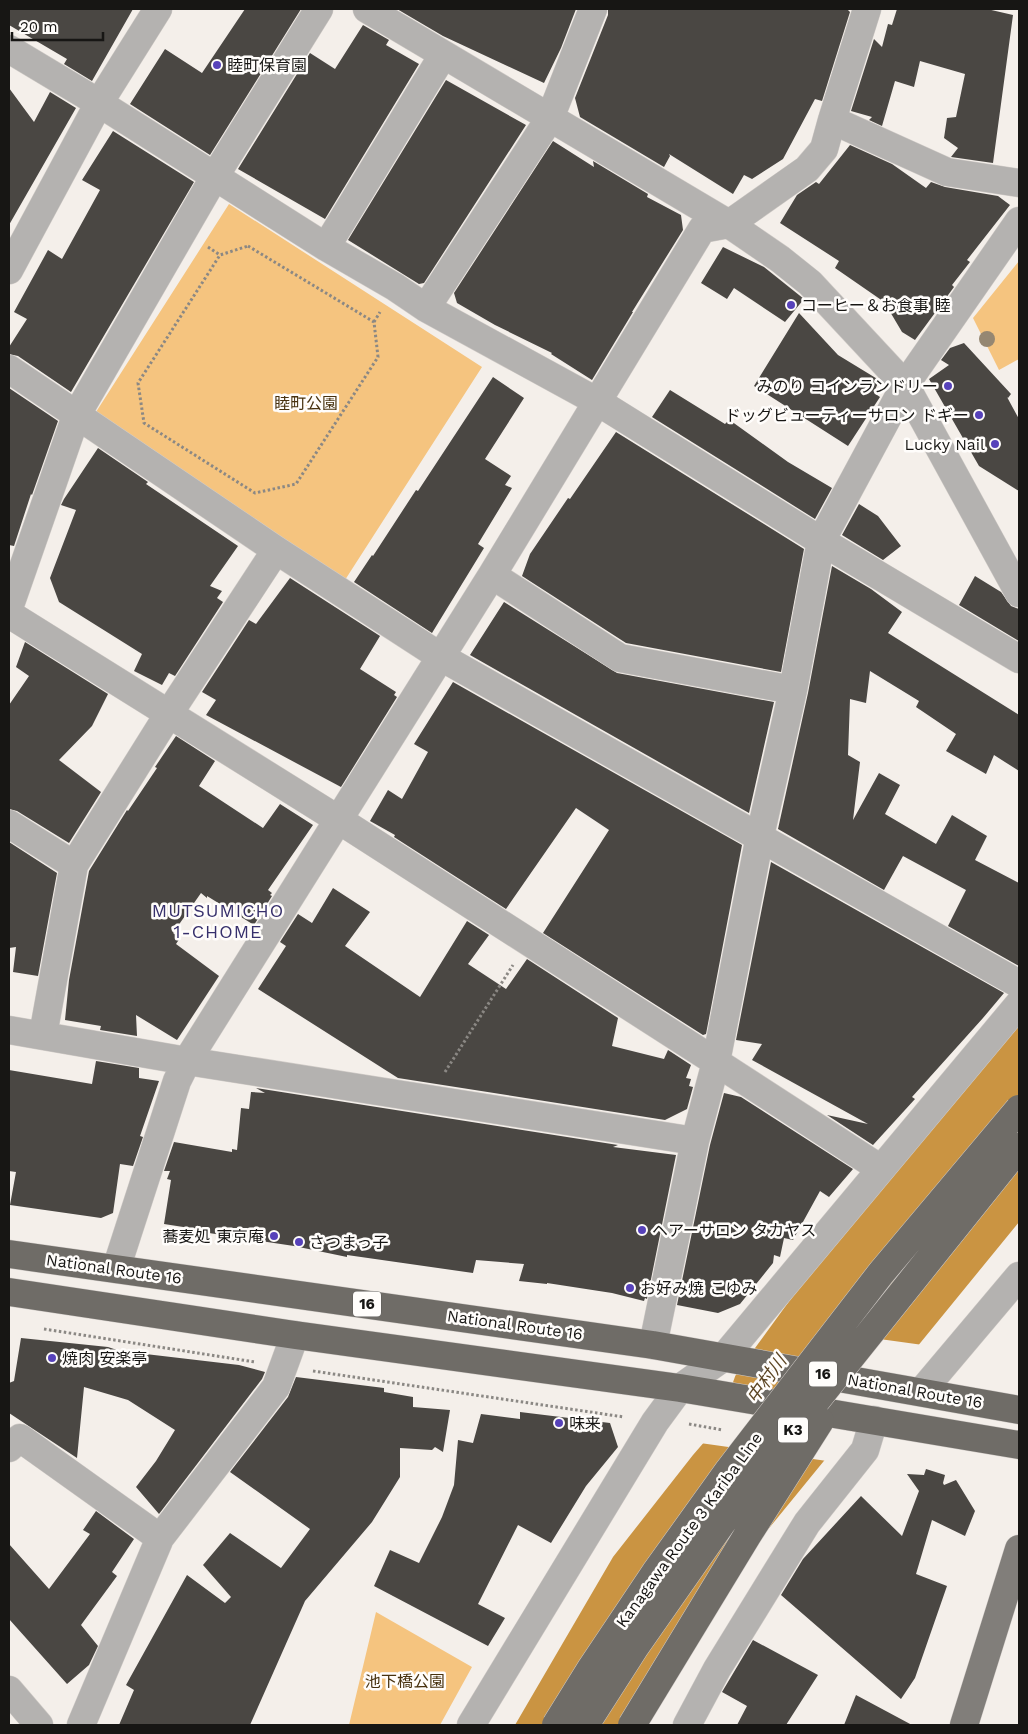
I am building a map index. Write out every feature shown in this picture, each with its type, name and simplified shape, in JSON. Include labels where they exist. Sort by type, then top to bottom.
[{"type":"highway","name":"Kanagawa Route 3 Kariba Line","points":[[556,1725],[660,1565],[729,1470],[881,1274],[1019,1109]]},
{"type":"highway","name":"Kanagawa Route 3 Kariba Line","points":[[585,1725],[635,1647],[721,1524],[902,1291],[1019,1147]]},
{"type":"highway","name":"National Route 16","points":[[9,1254],[653,1345],[1019,1410]]},
{"type":"highway","points":[[605,1725],[753,1479],[881,1274]]},
{"type":"highway","points":[[632,1725],[752,1528],[902,1291]]},
{"type":"highway","name":"16","points":[[9,1292],[295,1335],[680,1388],[1019,1445]]},
{"type":"main road","points":[[964,1725],[1019,1549]]},
{"type":"street","points":[[9,270],[99,103],[158,9]]},
{"type":"street","points":[[9,608],[76,416],[216,176],[319,9]]},
{"type":"street","points":[[426,308],[550,118],[593,9]]},
{"type":"street","points":[[116,1269],[177,1081],[187,1061],[492,575],[702,229],[729,224],[807,170],[824,149],[867,9]]},
{"type":"street","points":[[371,10],[443,55],[729,224],[780,259],[810,283],[905,385],[1019,593]]},
{"type":"street","points":[[9,49],[99,103],[426,308],[598,402],[820,541],[1019,659]]},
{"type":"street","points":[[326,247],[443,55]]},
{"type":"street","points":[[832,120],[947,172],[1019,184]]},
{"type":"street","points":[[653,1345],[695,1141],[716,1062],[760,836],[793,690],[820,541],[905,385],[1019,221]]},
{"type":"street","points":[[9,370],[276,550],[441,657],[1019,984]]},
{"type":"street","points":[[43,1035],[74,865],[168,715],[276,550]]},
{"type":"street","points":[[492,575],[620,658],[793,690]]},
{"type":"street","points":[[9,614],[339,820],[881,1169]]},
{"type":"street","points":[[9,824],[74,865]]},
{"type":"street","points":[[470,1725],[655,1422],[680,1388],[724,1357],[1019,1004]]},
{"type":"street","points":[[9,1030],[187,1061],[695,1141]]},
{"type":"street","points":[[922,1392],[1019,1276]]},
{"type":"street","points":[[80,1725],[160,1538],[276,1387],[295,1335]]},
{"type":"street","points":[[687,1725],[717,1668],[808,1523],[865,1450],[874,1420]]},
{"type":"street","points":[[9,1448],[20,1438],[160,1538]]},
{"type":"street","points":[[9,1690],[39,1725]]},
{"type":"path","points":[[248,246],[374,322],[378,357],[296,484],[255,493],[144,423],[138,383],[220,254],[248,246]]},
{"type":"path","points":[[428,1099],[528,942]]},
{"type":"path","points":[[38,1329],[655,1422]]},
{"type":"green space","name":"睦町公園","points":[[229,204],[482,367],[345,580],[96,412]]},
{"type":"green space","points":[[1019,261],[1019,359],[999,370],[973,318]]},
{"type":"green space","name":"池下橋公園","points":[[376,1612],[472,1667],[440,1725],[349,1725]]},
{"type":"water","points":[[1019,1079],[1019,1222],[761,1538],[637,1725],[515,1725],[613,1557],[693,1455]]},
{"type":"pier","points":[[800,1328],[923,1345],[827,1461],[700,1443]]},
{"type":"building","points":[[9,9],[133,9],[92,81],[64,64],[67,59],[9,25]]},
{"type":"building","points":[[245,9],[301,9],[210,155],[130,104],[165,49],[202,73]]},
{"type":"building","points":[[397,9],[576,9],[561,48],[544,83],[443,36]]},
{"type":"building","points":[[608,9],[847,9],[850,12],[822,101],[815,99],[783,159],[752,179],[744,175],[733,194],[669,154],[670,156],[664,167],[580,117],[575,98],[608,15]]},
{"type":"building","points":[[897,9],[987,9],[1013,15],[993,163],[951,157],[958,148],[944,138],[947,118],[956,117],[965,74],[920,61],[914,87],[895,81],[882,126],[869,120],[872,117],[851,111],[874,39],[882,47],[888,24],[892,25]]},
{"type":"building","points":[[363,25],[389,40],[386,45],[419,64],[325,219],[238,169],[310,53],[335,69]]},
{"type":"building","points":[[446,80],[526,125],[424,283],[419,284],[348,240]]},
{"type":"building","points":[[9,88],[34,122],[50,92],[76,108],[9,225]]},
{"type":"building","points":[[113,131],[194,182],[71,392],[18,356],[9,354],[9,347],[27,319],[14,312],[48,250],[62,259],[100,190],[82,180]]},
{"type":"building","points":[[553,141],[594,167],[593,161],[648,194],[647,197],[681,215],[683,230],[592,380],[552,353],[495,325],[457,303],[454,293]]},
{"type":"building","points":[[850,145],[892,164],[926,188],[931,182],[945,187],[998,196],[1010,205],[967,260],[970,262],[952,285],[954,287],[915,340],[902,332],[889,310],[890,306],[835,268],[839,261],[780,223],[797,195],[816,182],[819,184]]},
{"type":"building","points":[[723,247],[764,267],[804,299],[785,322],[734,288],[727,299],[701,283]]},
{"type":"building","points":[[799,313],[838,355],[879,380],[874,393],[880,397],[848,446],[754,386]]},
{"type":"building","points":[[964,343],[1011,394],[1007,397],[1019,419],[1019,491],[979,466],[929,379],[949,365],[941,360],[950,348]]},
{"type":"building","points":[[493,377],[524,398],[485,459],[511,476],[505,485],[512,488],[478,544],[484,548],[432,633],[354,582],[416,490],[418,491]]},
{"type":"building","points":[[9,388],[58,421],[14,546],[9,545]]},
{"type":"building","points":[[670,390],[725,424],[731,421],[788,462],[832,488],[815,519],[652,417]]},
{"type":"building","points":[[616,432],[804,549],[781,672],[626,643],[522,576],[530,554]]},
{"type":"building","points":[[98,448],[148,482],[146,484],[238,546],[210,586],[222,591],[217,598],[223,602],[175,676],[169,673],[162,685],[134,671],[142,654],[59,602],[50,578],[76,510],[61,505]]},
{"type":"building","points":[[859,504],[878,516],[901,546],[883,560],[842,535]]},
{"type":"building","points":[[832,566],[871,589],[902,612],[888,633],[1019,715],[1019,771],[994,755],[986,774],[946,751],[956,734],[916,707],[919,701],[870,671],[866,703],[850,699],[848,755],[860,762],[853,820],[879,773],[900,785],[885,814],[936,844],[952,815],[987,836],[975,860],[1019,883],[1019,966],[948,926],[966,890],[903,856],[884,890],[778,829],[808,693]]},
{"type":"building","points":[[975,576],[1001,592],[1011,606],[1019,609],[1019,641],[959,605]]},
{"type":"building","points":[[290,578],[380,636],[360,669],[396,692],[394,695],[397,697],[341,787],[206,715],[216,700],[202,692],[249,620],[256,624]]},
{"type":"building","points":[[504,602],[617,673],[774,702],[749,813],[470,655]]},
{"type":"building","points":[[25,642],[108,694],[92,726],[59,760],[101,792],[69,843],[17,811],[9,809],[9,705],[29,676],[16,667]]},
{"type":"building","points":[[453,682],[742,845],[706,1034],[703,1035],[543,933],[609,830],[576,808],[506,909],[394,837],[395,835],[370,821],[388,790],[402,799],[428,752],[414,744]]},
{"type":"building","points":[[176,736],[215,761],[199,786],[263,828],[280,804],[313,825],[268,890],[272,893],[270,895],[272,896],[254,925],[201,893],[173,933],[180,938],[176,944],[219,976],[177,1040],[136,1015],[137,1036],[100,1030],[101,1026],[65,1020],[69,980],[89,871]]},
{"type":"building","points":[[9,842],[57,873],[38,976],[13,972],[16,947],[9,948]]},
{"type":"building","points":[[771,862],[1004,993],[912,1097],[915,1099],[873,1145],[827,1115],[868,1124],[752,1060],[762,1044],[736,1040]]},
{"type":"building","points":[[333,888],[370,912],[345,946],[420,997],[467,921],[489,935],[468,964],[506,989],[527,959],[618,1018],[612,1046],[664,1059],[668,1050],[691,1065],[686,1078],[691,1079],[689,1086],[693,1087],[687,1109],[665,1120],[398,1078],[258,989],[286,946],[280,942],[298,914],[312,923]]},
{"type":"building","points":[[96,1061],[139,1068],[139,1078],[159,1081],[140,1136],[143,1137],[133,1166],[120,1164],[113,1213],[101,1218],[10,1205],[16,1172],[9,1171],[9,1070],[92,1084]]},
{"type":"building","points":[[256,1088],[618,1145],[613,1147],[676,1155],[647,1299],[645,1298],[644,1301],[612,1293],[547,1283],[519,1281],[524,1264],[476,1260],[473,1273],[347,1255],[347,1257],[164,1224],[171,1180],[167,1179],[170,1171],[164,1171],[174,1142],[232,1152],[232,1149],[237,1150],[241,1108],[249,1109],[251,1092],[265,1093]]},
{"type":"building","points":[[724,1093],[741,1097],[853,1169],[829,1197],[820,1191],[793,1240],[784,1238],[780,1257],[774,1255],[773,1263],[740,1304],[718,1313],[677,1305],[710,1145]]},
{"type":"building","points":[[21,1338],[108,1347],[120,1351],[239,1365],[265,1372],[262,1379],[159,1514],[136,1487],[156,1461],[175,1430],[128,1400],[84,1387],[77,1458],[9,1413],[9,1383],[14,1381]]},
{"type":"building","points":[[296,1377],[384,1388],[384,1392],[413,1397],[413,1407],[450,1410],[443,1452],[435,1447],[432,1450],[400,1448],[400,1477],[372,1522],[305,1601],[250,1725],[119,1725],[134,1690],[126,1685],[187,1575],[225,1603],[231,1597],[203,1565],[230,1533],[281,1568],[310,1529],[230,1472],[288,1397]]},
{"type":"building","points":[[520,1412],[610,1423],[618,1447],[586,1486],[551,1543],[518,1525],[478,1604],[505,1618],[488,1646],[374,1586],[390,1550],[419,1563],[442,1517],[454,1485],[458,1440],[473,1443],[481,1414],[520,1419]]},
{"type":"building","points":[[926,1469],[945,1475],[944,1485],[956,1480],[975,1511],[965,1536],[932,1520],[916,1574],[947,1586],[915,1678],[901,1699],[781,1595],[803,1559],[861,1496],[902,1536],[919,1491],[907,1474],[924,1475]]},
{"type":"building","points":[[96,1511],[134,1539],[112,1572],[117,1576],[81,1625],[98,1646],[89,1665],[67,1684],[9,1619],[9,1544],[49,1589],[90,1534],[83,1530]]},
{"type":"building","points":[[753,1640],[818,1675],[786,1725],[737,1725],[747,1706],[722,1692]]},
{"type":"building","points":[[856,1695],[912,1725],[844,1725]]},
{"type":"waterway","name":"中村川","points":[[760,1388],[877,1227],[1019,1052]]},
{"type":"place","name":"睦町保育園","points":[[217,65]]},
{"type":"place","name":"コーヒー＆お食事 睦","points":[[791,305]]},
{"type":"place","name":"みのり コインランドリー","points":[[948,386]]},
{"type":"place","name":"ドッグビューティーサロン ドギー","points":[[979,415]]},
{"type":"place","name":"Lucky Nail","points":[[995,444]]},
{"type":"place","name":"ヘアーサロン タカヤス","points":[[642,1230]]},
{"type":"place","name":"蕎麦処 東京庵","points":[[274,1236]]},
{"type":"place","name":"さつまっ子","points":[[299,1242]]},
{"type":"place","name":"お好み焼 こゆみ","points":[[630,1288]]},
{"type":"place","name":"焼肉 安楽亭","points":[[52,1358]]},
{"type":"place","name":"味来","points":[[559,1423]]},
{"type":"district","name":"MUTSUMICHO 1-CHOME","points":[[218,920]]}]
